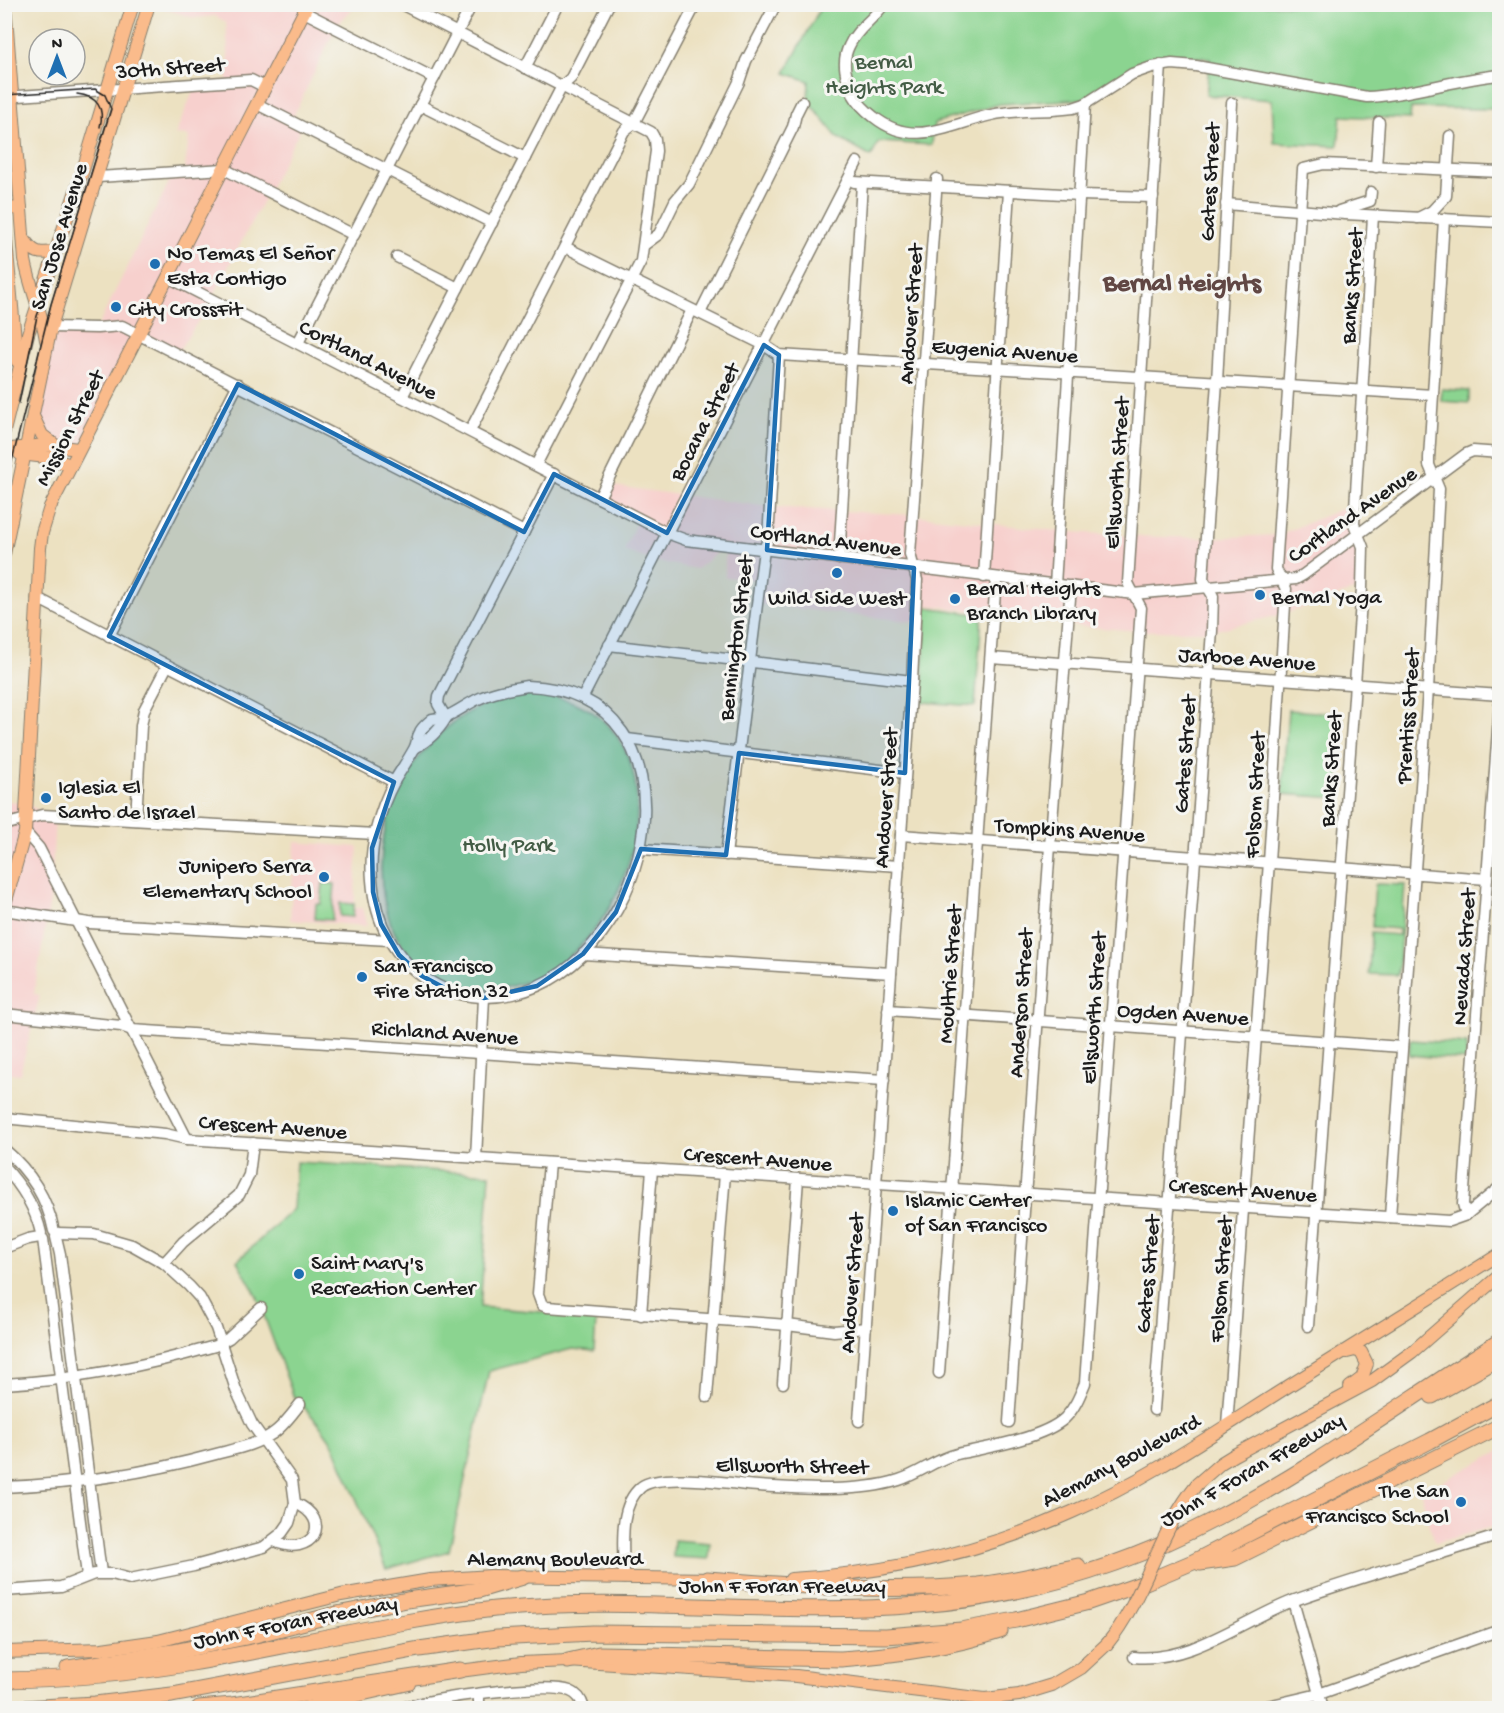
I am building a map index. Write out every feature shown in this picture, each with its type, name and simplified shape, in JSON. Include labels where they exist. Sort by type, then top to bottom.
[{"type":"highway","points":[[1403,1404],[1500,1335]]},
{"type":"highway","name":"John F Foran Freeway","points":[[4,1680],[149,1670],[416,1620],[511,1608],[608,1605],[861,1608],[940,1604],[998,1595],[1055,1582],[1148,1550],[1219,1517],[1304,1468],[1500,1341]]},
{"type":"highway","points":[[1304,1468],[1500,1358]]},
{"type":"highway","points":[[1294,1508],[1500,1391]]},
{"type":"highway","points":[[568,1660],[599,1654],[841,1659],[967,1642],[1141,1584],[1185,1565],[1500,1403]]},
{"type":"highway","points":[[1185,1565],[1235,1558],[1500,1426]]},
{"type":"highway","points":[[707,1579],[797,1586],[947,1587],[1011,1580],[1148,1550]]},
{"type":"highway","points":[[4,1673],[81,1666],[173,1652],[407,1600],[479,1590],[523,1577]]},
{"type":"highway","points":[[23,1708],[71,1706],[191,1692],[419,1648],[497,1638],[593,1633],[849,1637],[904,1635],[980,1627],[1071,1607]]},
{"type":"highway","points":[[199,1708],[244,1704],[460,1670]]},
{"type":"highway","points":[[71,1706],[90,1708]]},
{"type":"main road","points":[[5,4],[9,97],[23,238],[28,275],[46,348]]},
{"type":"main road","name":"San Jose Avenue","points":[[4,431],[37,304],[108,90],[133,4]]},
{"type":"main road","name":"San Jose Avenue","points":[[4,554],[51,327],[149,4]]},
{"type":"main road","name":"Mission Street","points":[[4,909],[25,832],[42,533],[50,507],[306,8]]},
{"type":"main road","points":[[4,209],[21,208]]},
{"type":"main road","points":[[4,219],[18,370]]},
{"type":"main road","points":[[23,238],[30,249],[39,253],[56,252]]},
{"type":"main road","points":[[32,415],[42,435],[55,445]]},
{"type":"main road","points":[[26,451],[55,445],[79,449]]},
{"type":"main road","points":[[4,450],[26,451],[71,465]]},
{"type":"main road","name":"Alemany Boulevard","points":[[4,1651],[49,1652],[102,1649],[158,1641],[341,1595],[400,1584],[461,1578],[523,1577],[777,1580],[846,1575],[894,1568],[968,1551],[1038,1527],[1107,1496],[1344,1353],[1500,1254]]},
{"type":"main road","points":[[302,1708],[386,1690],[460,1670],[568,1660],[815,1678],[985,1699],[1019,1695],[1052,1685],[1081,1668],[1107,1644],[1127,1617],[1174,1518],[1197,1484],[1234,1455],[1372,1381],[1406,1357],[1500,1275]]},
{"type":"main road","points":[[1320,1409],[1362,1378],[1367,1364],[1361,1352],[1355,1350],[1344,1353]]},
{"type":"street","points":[[401,4],[651,132],[655,139],[656,151],[641,261],[536,465]]},
{"type":"street","points":[[298,343],[472,4]]},
{"type":"street","points":[[525,68],[558,4]]},
{"type":"street","points":[[402,397],[562,86],[571,78],[609,4]]},
{"type":"street","points":[[470,431],[624,131],[634,123],[696,4]]},
{"type":"street","points":[[644,246],[659,234],[675,201],[688,184],[776,4]]},
{"type":"street","points":[[884,4],[852,39],[845,54],[845,69],[849,85],[863,107],[890,127],[922,134],[992,115],[1062,110],[1085,104],[1132,74],[1161,65],[1196,66],[1367,97],[1500,75]]},
{"type":"street","points":[[306,8],[434,78]]},
{"type":"street","name":"Ellsworth Street","points":[[624,1578],[626,1512],[643,1485],[672,1479],[793,1488],[861,1487],[900,1480],[953,1455],[1042,1432],[1064,1419],[1075,1405],[1085,1383],[1140,608],[1128,583],[1161,65]]},
{"type":"street","name":"30th Street","points":[[9,97],[251,80],[266,87]]},
{"type":"street","points":[[599,498],[793,127],[802,102]]},
{"type":"street","name":"Gates Street","points":[[1154,1410],[1209,674],[1213,596],[1203,579],[1232,103]]},
{"type":"street","points":[[257,104],[492,223]]},
{"type":"street","points":[[1055,585],[1085,104]]},
{"type":"street","points":[[420,105],[525,158]]},
{"type":"street","points":[[1379,122],[1376,167],[1500,172]]},
{"type":"street","points":[[1417,219],[1432,211],[1444,200],[1448,185],[1450,136]]},
{"type":"street","name":"Bocana Street","points":[[583,698],[857,162]]},
{"type":"street","name":"Folsom Street","points":[[1227,1425],[1269,862],[1286,589],[1276,569],[1303,169],[1324,164],[1376,167]]},
{"type":"street","points":[[98,177],[224,169],[354,235]]},
{"type":"street","points":[[848,182],[937,183],[1009,191],[1153,197]]},
{"type":"street","points":[[839,559],[862,183]]},
{"type":"street","name":"Andover Street","points":[[859,1421],[912,681],[917,580],[910,554],[937,183]]},
{"type":"street","name":"Moultrie Street","points":[[939,1373],[991,658],[990,578],[998,368],[1009,191]]},
{"type":"street","name":"Banks Street","points":[[1333,213],[1370,201],[1371,192]]},
{"type":"street","points":[[1226,204],[1417,219],[1500,222]]},
{"type":"street","name":"Banks Street","points":[[1308,1326],[1355,684],[1363,547],[1354,524],[1374,216]]},
{"type":"street","name":"Prentiss Street","points":[[1390,1217],[1428,689],[1439,489],[1429,465],[1444,219]]},
{"type":"street","points":[[565,247],[764,345],[779,355]]},
{"type":"street","points":[[398,257],[458,288]]},
{"type":"street","name":"Cortland Avenue","points":[[168,277],[667,533],[686,540],[1134,594],[1281,580],[1299,578],[1470,452],[1500,453]]},
{"type":"street","points":[[51,327],[62,329],[122,326],[139,333],[524,532]]},
{"type":"street","name":"Eugenia Avenue","points":[[779,355],[1433,395]]},
{"type":"street","name":"Bennington Street","points":[[726,855],[764,550],[768,539],[779,355]]},
{"type":"street","points":[[109,636],[238,384]]},
{"type":"street","points":[[446,718],[438,704],[439,696],[554,474]]},
{"type":"street","name":"Anderson Street","points":[[1009,1422],[1071,586]]},
{"type":"street","points":[[37,598],[394,782]]},
{"type":"street","points":[[609,645],[912,681]]},
{"type":"street","name":"Jarboe Avenue","points":[[991,658],[1500,695]]},
{"type":"street","points":[[136,820],[141,726],[144,710],[167,666]]},
{"type":"street","points":[[527,686],[564,690],[583,698],[608,715],[627,740],[640,771],[645,801],[641,849],[624,898],[607,926],[584,954],[554,978],[537,986],[503,996],[484,998],[452,992],[436,985],[410,967],[389,940],[381,924],[373,892],[371,862],[375,834],[394,782],[415,748],[441,728],[446,718],[476,700],[509,689],[527,686]]},
{"type":"street","name":"Nevada Street","points":[[1466,1215],[1463,1204],[1500,702]]},
{"type":"street","points":[[627,740],[905,773]]},
{"type":"street","points":[[4,822],[11,823],[42,815],[375,834]]},
{"type":"street","points":[[25,832],[39,848],[188,1139]]},
{"type":"street","name":"Tompkins Avenue","points":[[901,835],[1487,879]]},
{"type":"street","points":[[641,849],[899,866]]},
{"type":"street","points":[[4,909],[89,923],[389,940]]},
{"type":"street","points":[[584,954],[891,973]]},
{"type":"street","points":[[476,1158],[484,998]]},
{"type":"street","name":"Ogden Avenue","points":[[888,1010],[1402,1047]]},
{"type":"street","name":"Richland Avenue","points":[[4,1014],[121,1026],[132,1030],[884,1080]]},
{"type":"street","name":"Crescent Avenue","points":[[4,1118],[165,1134],[188,1139],[1449,1221],[1466,1215],[1500,1187]]},
{"type":"street","points":[[164,1263],[183,1242],[239,1195],[249,1175],[253,1143]]},
{"type":"street","points":[[4,1149],[26,1171],[40,1190],[50,1212],[56,1234],[101,1573]]},
{"type":"street","points":[[549,1163],[538,1294],[542,1305],[552,1308],[787,1325],[834,1331],[866,1328]]},
{"type":"street","points":[[4,1167],[16,1179],[31,1203],[41,1236],[87,1575]]},
{"type":"street","points":[[641,1314],[651,1169]]},
{"type":"street","points":[[707,1397],[725,1174]]},
{"type":"street","points":[[783,1383],[798,1179]]},
{"type":"street","points":[[4,1248],[41,1236],[48,1230],[56,1234],[85,1233],[113,1239],[141,1249],[177,1273],[200,1298],[209,1313],[222,1343],[243,1407],[262,1440],[292,1480],[295,1503],[289,1523],[274,1541],[264,1547],[230,1557],[130,1579],[101,1573],[87,1575],[62,1587],[4,1591]]},
{"type":"street","points":[[4,1384],[75,1378],[147,1364],[222,1343],[261,1308]]},
{"type":"street","points":[[4,1487],[75,1482],[203,1458],[262,1440],[278,1430],[300,1404]]},
{"type":"street","points":[[274,1541],[289,1546],[299,1546],[306,1544],[314,1534],[316,1523],[314,1516],[295,1503]]},
{"type":"street","points":[[1134,1657],[1151,1659],[1189,1648],[1246,1625],[1293,1601],[1500,1535]]},
{"type":"street","points":[[1293,1601],[1323,1708]]},
{"type":"street","points":[[1259,1708],[1319,1694],[1500,1630]]},
{"type":"street","points":[[403,1708],[419,1703],[479,1694],[561,1689],[577,1695],[584,1708]]},
{"type":"street","points":[[479,1694],[479,1708]]},
{"type":"highlighted area","points":[[764,345],[779,355],[767,550],[914,568],[905,773],[739,753],[726,855],[641,849],[616,912],[583,954],[537,986],[484,998],[452,992],[422,976],[399,955],[381,924],[373,892],[372,848],[394,782],[109,636],[238,384],[524,532],[554,474],[667,533]]},
{"type":"shaded area","points":[[152,5],[356,5],[337,25],[293,117],[304,122],[207,308],[177,353],[139,334],[79,449],[55,445],[32,415],[50,332],[97,328],[174,172],[185,168],[189,136],[175,135],[196,84],[227,81],[229,68],[226,22],[215,16],[194,18]]},
{"type":"shaded area","points":[[606,485],[770,507],[914,515],[1058,531],[1206,538],[1278,535],[1356,503],[1363,547],[1362,588],[1284,614],[1212,631],[1139,631],[1067,625],[994,613],[916,604],[915,622],[757,604],[760,580],[725,577],[725,546],[697,569],[653,561],[624,551],[638,518],[599,498]]},
{"type":"shaded area","points":[[5,801],[23,802],[55,819],[51,894],[34,994],[40,995],[20,1074],[9,1073],[5,1091]]},
{"type":"shaded area","name":"Junipero Serra Elementary School","points":[[295,842],[358,847],[354,908],[362,908],[367,926],[290,920]]},
{"type":"shaded area","name":"The San Francisco School","points":[[1499,1451],[1499,1525],[1435,1543],[1421,1493]]},
{"type":"green space","name":"Bernal Heights Park","points":[[822,5],[1499,5],[1499,109],[1411,108],[1410,119],[1341,116],[1338,146],[1274,143],[1272,100],[1206,95],[1210,58],[1160,56],[1083,99],[1000,104],[934,123],[932,145],[879,142],[871,157],[838,138],[808,101],[809,81],[785,73]]},
{"type":"green space","points":[[1442,389],[1469,391],[1469,403],[1441,401]]},
{"type":"green space","points":[[926,607],[982,615],[975,706],[922,702]]},
{"type":"green space","name":"Holly Park","points":[[528,694],[582,706],[617,737],[635,780],[636,830],[622,881],[596,927],[558,964],[511,986],[482,989],[454,984],[436,976],[416,961],[401,943],[390,922],[381,874],[386,825],[393,802],[405,777],[422,753],[442,732],[479,707]]},
{"type":"green space","points":[[1288,710],[1343,714],[1337,798],[1282,794]]},
{"type":"green space","points":[[323,883],[335,884],[332,920],[315,919],[316,904],[321,904]]},
{"type":"green space","points":[[1375,885],[1405,885],[1398,975],[1369,974],[1371,933],[1399,935],[1399,929],[1372,927]]},
{"type":"green space","points":[[340,903],[354,904],[353,917],[340,916]]},
{"type":"green space","points":[[1410,1040],[1467,1044],[1466,1060],[1409,1055]]},
{"type":"green space","points":[[296,1162],[490,1174],[480,1307],[593,1316],[596,1321],[594,1351],[572,1349],[489,1371],[449,1551],[386,1569],[333,1444],[293,1395],[257,1296],[237,1261],[293,1209]]},
{"type":"green space","points":[[674,1540],[710,1543],[709,1559],[673,1557]]},
{"type":"tram line","points":[[4,95],[95,89],[105,95],[111,109],[51,304],[4,493]]},
{"type":"tram line","points":[[77,94],[90,97],[98,104],[101,114],[100,127]]},
{"type":"tram line","points":[[19,403],[37,316],[49,284]]},
{"type":"place","name":"No Temas El Señor Esta Contigo","points":[[155,264]]},
{"type":"place","name":"City CrossFit","points":[[116,307]]},
{"type":"place","name":"Wild Side West","points":[[837,573]]},
{"type":"place","name":"Bernal Yoga","points":[[1260,595]]},
{"type":"place","name":"Bernal Heights Branch Library","points":[[955,599]]},
{"type":"place","name":"Iglesia El Santo de Israel","points":[[46,798]]},
{"type":"place","name":"Junipero Serra Elementary School","points":[[324,877]]},
{"type":"place","name":"San Francisco Fire Station 32","points":[[362,977]]},
{"type":"place","name":"Islamic Center of San Francisco","points":[[893,1211]]},
{"type":"place","name":"Saint Mary's Recreation Center","points":[[299,1274]]},
{"type":"place","name":"The San Francisco School","points":[[1461,1502]]},
{"type":"district","name":"Bernal Heights","points":[[1182,281]]}]
